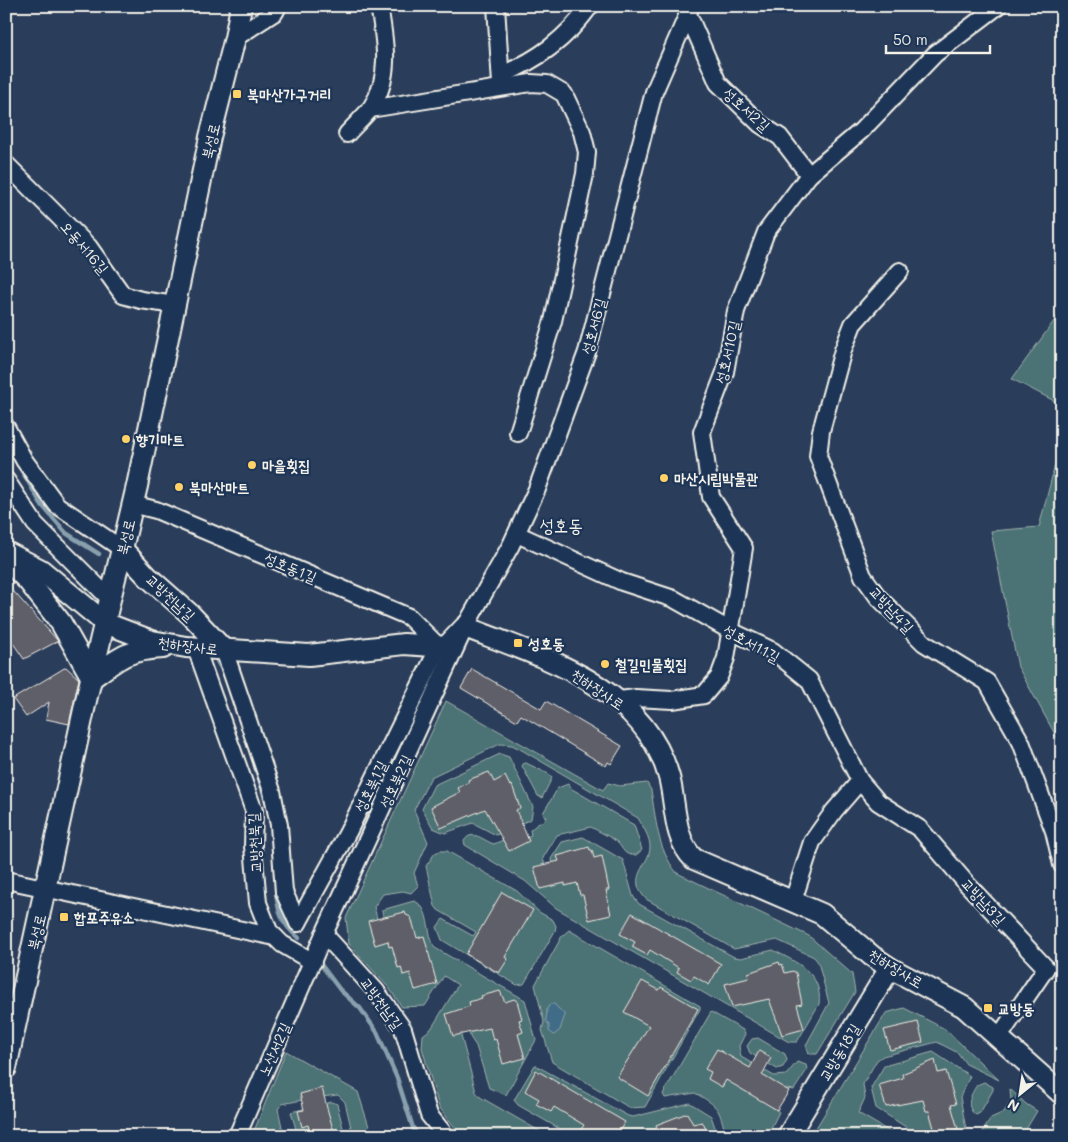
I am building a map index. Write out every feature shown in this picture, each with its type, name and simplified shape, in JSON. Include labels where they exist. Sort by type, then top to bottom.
[{"type":"main road","name":"북성로","points":[[6,1068],[111,600],[210,137],[236,38],[241,6]]},
{"type":"main road","name":"교방천남길","points":[[122,549],[148,577],[191,615],[224,650]]},
{"type":"main road","name":"천하장사로","points":[[6,552],[41,570],[105,623],[152,641],[224,650],[309,655],[404,644],[439,647]]},
{"type":"main road","points":[[6,558],[30,582],[61,623],[92,678],[118,658],[139,649],[191,647]]},
{"type":"main road","points":[[439,647],[446,647],[465,627]]},
{"type":"main road","name":"천하장사로","points":[[465,627],[571,670],[619,700],[648,735],[663,763],[668,775],[681,842],[694,859],[714,869],[793,900],[832,920],[860,946],[890,968],[964,1007],[1062,1094]]},
{"type":"main road","name":"교방동18길","points":[[788,1136],[890,968]]},
{"type":"street","points":[[236,38],[275,12],[278,6]]},
{"type":"street","points":[[347,134],[370,109],[379,93],[385,67],[385,45],[379,6]]},
{"type":"street","points":[[496,6],[501,82]]},
{"type":"street","points":[[501,82],[560,42],[590,6]]},
{"type":"street","name":"성호서10길","points":[[619,700],[636,698],[672,700],[704,695],[719,677],[726,658],[744,548],[711,497],[702,432],[726,372],[736,312],[766,232],[809,175],[861,131],[935,54],[998,6]]},
{"type":"street","name":"성호서2길","points":[[689,10],[718,83],[760,124],[780,137],[809,175]]},
{"type":"street","name":"성호서6길","points":[[465,627],[517,534],[540,482],[587,352],[654,92],[669,53],[689,10]]},
{"type":"street","points":[[370,109],[501,82],[548,84],[564,94],[582,132],[587,152],[585,174],[553,321],[518,433]]},
{"type":"street","name":"오동서16길","points":[[6,164],[89,247],[123,295],[141,300],[175,305]]},
{"type":"street","name":"교방남4길","points":[[900,271],[853,324],[843,350],[824,422],[818,456],[863,576],[878,597],[924,643],[987,682],[1021,742],[1054,831],[1062,865]]},
{"type":"street","name":"교방천남길","points":[[6,428],[24,460],[57,505],[122,549]]},
{"type":"street","points":[[6,480],[35,524],[111,600]]},
{"type":"street","name":"성호동1길","points":[[132,504],[156,510],[409,617],[439,647]]},
{"type":"street","name":"성호서11길","points":[[517,534],[622,582],[674,600],[772,651],[810,680],[860,781]]},
{"type":"street","name":"성호북2길","points":[[313,962],[324,934],[465,627]]},
{"type":"street","name":"교방천북길","points":[[191,647],[254,811],[253,846],[258,903],[269,931],[274,937],[282,944],[313,962]]},
{"type":"street","name":"성호북1길","points":[[298,923],[348,832],[439,647]]},
{"type":"street","name":"교방천남길","points":[[224,650],[272,791],[279,825],[284,892],[298,923]]},
{"type":"street","points":[[793,900],[812,842],[834,811],[860,781]]},
{"type":"street","name":"교방남3길","points":[[860,781],[878,802],[920,828],[967,884],[1046,968],[999,1037]]},
{"type":"street","points":[[6,880],[274,937]]},
{"type":"street","name":"교방천남길","points":[[324,934],[376,991],[403,1029],[430,1115],[446,1136]]},
{"type":"street","name":"노산서2길","points":[[237,1136],[313,962]]},
{"type":"green space","points":[[1062,310],[1062,405],[1012,379]]},
{"type":"green space","points":[[1062,438],[1062,747],[1018,667],[991,531],[1039,527]]},
{"type":"green space","points":[[446,701],[603,790],[608,783],[620,786],[647,783],[651,790],[661,844],[670,864],[677,873],[809,936],[852,974],[855,992],[817,1054],[809,1054],[806,1045],[829,1003],[818,962],[814,957],[777,940],[734,949],[646,899],[640,891],[638,878],[649,854],[650,843],[638,818],[520,749],[512,745],[500,744],[431,777],[414,810],[428,842],[414,873],[418,886],[411,893],[403,891],[383,894],[374,907],[378,922],[384,921],[382,910],[414,901],[419,904],[426,915],[430,936],[435,948],[525,1000],[536,1040],[506,1095],[489,1088],[476,1046],[470,1037],[469,1029],[460,1032],[476,1092],[480,1097],[548,1136],[460,1134],[439,1107],[422,1048],[423,1035],[431,1029],[458,985],[444,976],[425,1006],[402,1007],[389,988],[349,944],[346,918]]},
{"type":"green space","points":[[500,754],[509,757],[533,807],[531,819],[496,835],[473,823],[445,833],[433,828],[422,809],[434,785]]},
{"type":"green space","points":[[524,763],[549,774],[552,778],[542,798],[538,796],[522,766]]},
{"type":"green space","points":[[568,784],[572,789],[634,825],[642,850],[636,855],[624,852],[614,840],[591,827],[557,835],[543,858],[545,866],[552,865],[551,859],[562,842],[583,837],[623,860],[633,896],[639,904],[734,957],[741,958],[773,950],[799,964],[812,976],[817,984],[819,1004],[797,1042],[789,1042],[556,908],[525,881],[465,845],[464,841],[467,837],[475,835],[494,844],[510,837],[514,843],[531,835],[530,830],[546,818],[543,813],[558,788]]},
{"type":"green space","points":[[447,851],[517,891],[539,912],[553,920],[556,926],[555,931],[524,984],[517,985],[442,940],[437,927],[443,919],[473,936],[476,932],[438,910],[435,906],[426,866],[435,853]]},
{"type":"green space","points":[[569,930],[700,1006],[645,1107],[630,1108],[552,1062],[542,1030],[544,1022],[535,985],[562,936]]},
{"type":"green space","points":[[904,1008],[945,1029],[999,1080],[966,1064],[958,1053],[937,1042],[883,1056],[877,1060],[863,1084],[865,1098],[858,1113],[897,1136],[811,1136],[886,1013]]},
{"type":"green space","points":[[711,1012],[743,1030],[745,1034],[739,1046],[741,1057],[774,1076],[786,1075],[797,1062],[806,1065],[807,1070],[794,1090],[785,1089],[772,1107],[779,1112],[767,1136],[726,1136],[720,1114],[709,1102],[695,1093],[665,1098],[663,1094]]},
{"type":"green space","points":[[758,1038],[785,1054],[787,1060],[783,1067],[777,1069],[750,1053],[747,1046],[752,1039]]},
{"type":"green space","points":[[286,1051],[358,1092],[372,1136],[353,1136],[345,1102],[338,1095],[282,1104],[278,1109],[284,1136],[252,1136]]},
{"type":"green space","points":[[933,1052],[970,1076],[960,1097],[966,1129],[957,1136],[920,1136],[876,1108],[871,1088],[884,1066]]},
{"type":"green space","points":[[535,1065],[628,1116],[633,1117],[690,1103],[711,1116],[718,1136],[572,1136],[518,1105],[514,1100]]},
{"type":"green space","points":[[984,1082],[993,1087],[993,1090],[980,1113],[976,1115],[972,1112],[969,1104],[977,1085]]},
{"type":"green space","points":[[1010,1089],[1026,1104],[1037,1111],[1022,1136],[980,1136],[991,1118],[1004,1112],[1011,1101]]},
{"type":"green space","points":[[332,1102],[337,1104],[345,1136],[298,1136],[291,1112]]},
{"type":"water","points":[[550,1004],[554,1004],[565,1015],[560,1030],[554,1035],[549,1031],[549,1025],[546,1021],[547,1009]]},
{"type":"building","points":[[14,592],[58,641],[24,659],[6,633],[6,595]]},
{"type":"building","points":[[66,667],[79,679],[69,724],[46,719],[49,702],[26,717],[13,699]]},
{"type":"building","points":[[472,669],[541,709],[546,701],[622,746],[611,764],[608,762],[606,766],[521,715],[517,721],[461,688]]},
{"type":"building","points":[[489,772],[494,782],[505,776],[510,786],[512,785],[520,808],[516,810],[529,841],[509,851],[485,809],[441,828],[431,807],[460,792],[458,788],[469,782],[468,780]]},
{"type":"building","points":[[589,847],[594,858],[602,856],[609,890],[606,890],[611,915],[589,920],[583,895],[580,895],[577,883],[565,886],[565,883],[540,889],[534,867],[559,861],[557,856]]},
{"type":"building","points":[[502,892],[533,910],[505,957],[508,959],[499,973],[466,954]]},
{"type":"building","points":[[405,912],[406,915],[411,917],[417,938],[424,936],[437,984],[415,990],[410,973],[403,975],[401,967],[398,968],[392,946],[389,947],[388,941],[375,945],[368,921]]},
{"type":"building","points":[[632,913],[721,964],[709,985],[694,976],[691,980],[677,972],[679,968],[650,950],[647,955],[632,947],[635,942],[620,934]]},
{"type":"building","points":[[779,962],[780,965],[782,964],[785,973],[793,971],[796,973],[802,1004],[797,1005],[804,1029],[782,1035],[769,999],[732,1007],[725,984],[749,978],[748,973]]},
{"type":"building","points":[[642,981],[659,990],[661,987],[698,1009],[648,1096],[617,1077],[649,1026],[624,1012]]},
{"type":"building","points":[[500,991],[505,1002],[514,999],[517,1001],[522,1019],[519,1020],[523,1032],[518,1034],[525,1058],[503,1064],[496,1039],[493,1040],[490,1028],[453,1036],[446,1014],[470,1006],[469,1002],[482,998],[481,996]]},
{"type":"building","points":[[918,1022],[923,1042],[890,1050],[884,1030]]},
{"type":"building","points":[[717,1049],[750,1068],[759,1051],[771,1058],[762,1075],[789,1091],[777,1110],[726,1080],[722,1087],[708,1079],[711,1072],[705,1069]]},
{"type":"building","points":[[935,1060],[938,1073],[946,1071],[956,1104],[951,1105],[958,1129],[936,1135],[929,1111],[926,1111],[923,1100],[886,1107],[879,1085],[903,1078],[902,1074]]},
{"type":"building","points":[[536,1070],[625,1122],[616,1136],[588,1136],[580,1131],[584,1125],[554,1107],[551,1112],[536,1104],[539,1099],[525,1091]]},
{"type":"building","points":[[322,1088],[335,1136],[311,1136],[308,1125],[302,1127],[298,1111],[304,1110],[300,1094]]},
{"type":"building","points":[[687,1113],[693,1124],[702,1122],[704,1124],[708,1136],[660,1136],[656,1125]]},
{"type":"waterway","points":[[18,464],[42,505],[66,533],[99,554]]},
{"type":"waterway","points":[[217,661],[224,673]]},
{"type":"waterway","points":[[255,766],[266,801]]},
{"type":"waterway","points":[[276,888],[277,903],[281,916],[288,927],[299,938]]},
{"type":"waterway","points":[[319,962],[340,990],[360,1008],[377,1032],[397,1078],[413,1128],[418,1136]]},
{"type":"place","name":"북마산가구거리","points":[[237,94]]},
{"type":"place","name":"향기마트","points":[[126,439]]},
{"type":"place","name":"마을횟집","points":[[252,465]]},
{"type":"place","name":"마산시립박물관","points":[[664,478]]},
{"type":"place","name":"북마산마트","points":[[179,487]]},
{"type":"place","name":"성호동","points":[[518,643]]},
{"type":"place","name":"철길민물횟집","points":[[605,664]]},
{"type":"place","name":"합포주유소","points":[[64,917]]},
{"type":"place","name":"교방동","points":[[988,1008]]},
{"type":"district","name":"성호동","points":[[561,525]]}]
